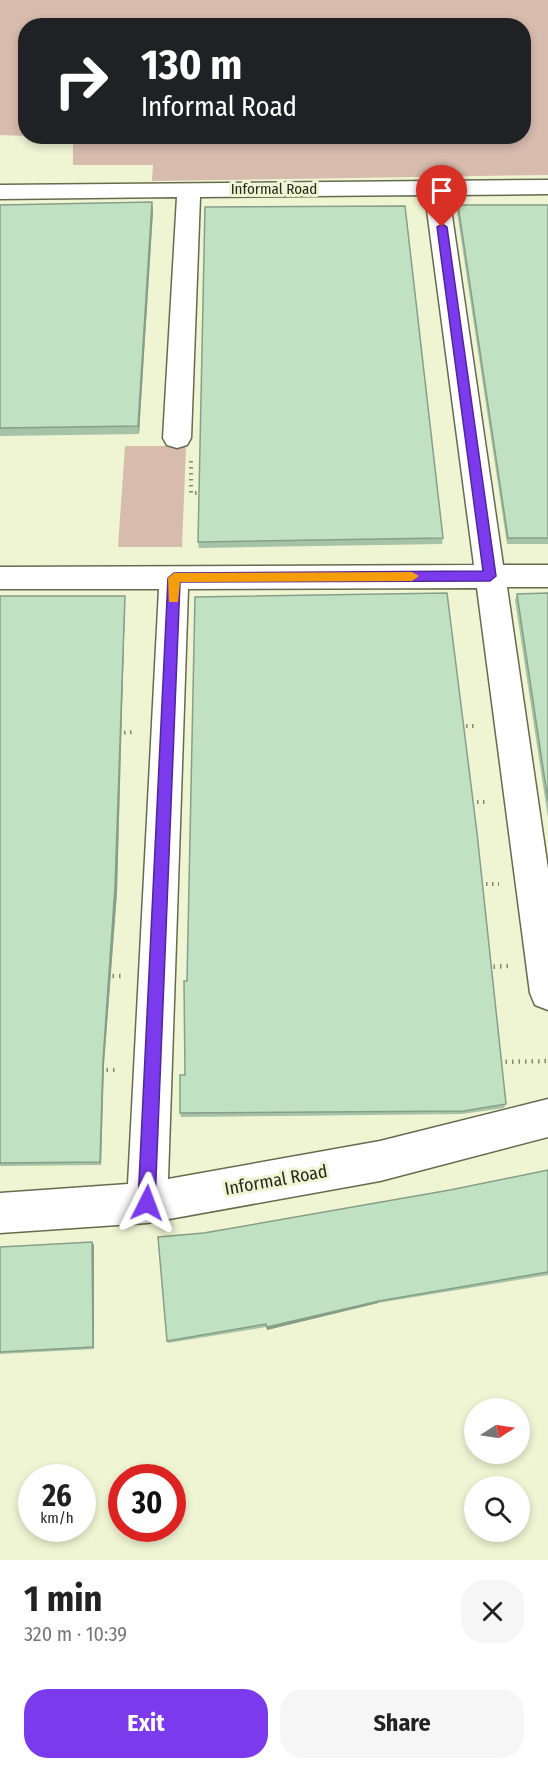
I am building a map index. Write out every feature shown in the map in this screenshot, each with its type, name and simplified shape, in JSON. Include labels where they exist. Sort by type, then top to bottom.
[{"type":"street","name":"Informal Road","points":[[0,192],[548,187]]},
{"type":"street","points":[[436,188],[546,979]]},
{"type":"street","points":[[177,438],[189,190]]},
{"type":"street","points":[[0,578],[548,576]]},
{"type":"street","points":[[147,1203],[174,578]]},
{"type":"street","name":"Informal Road","points":[[0,1213],[147,1203],[380,1161],[548,1118]]},
{"type":"path","points":[[191,493],[203,493]]},
{"type":"path","points":[[452,726],[511,725]]},
{"type":"path","points":[[108,733],[168,732]]},
{"type":"path","points":[[462,803],[521,801]]},
{"type":"path","points":[[473,884],[533,884]]},
{"type":"path","points":[[486,967],[546,979]]},
{"type":"path","points":[[101,976],[156,976]]},
{"type":"path","points":[[488,1062],[548,1061]]},
{"type":"path","points":[[94,1070],[152,1070]]},
{"type":"shaded area","points":[[0,0],[548,0],[548,175],[152,181],[153,165],[73,165],[73,144],[531,144],[531,18],[18,18],[18,136],[0,135]]},
{"type":"shaded area","points":[[125,446],[186,446],[182,547],[118,547]]},
{"type":"building","points":[[152,202],[138,426],[0,428],[0,205]]},
{"type":"building","points":[[458,205],[548,205],[548,538],[508,538]]},
{"type":"building","points":[[405,206],[443,538],[198,542],[205,207]]},
{"type":"building","points":[[447,593],[477,833],[506,1104],[464,1111],[180,1113],[180,1075],[185,1075],[184,981],[187,981],[195,597]]},
{"type":"building","points":[[548,593],[548,801],[517,594]]},
{"type":"building","points":[[0,596],[125,596],[115,887],[103,1060],[100,1162],[0,1163]]},
{"type":"building","points":[[548,1170],[548,1272],[379,1301],[267,1327],[266,1324],[167,1341],[158,1237],[204,1233],[450,1190]]},
{"type":"building","points":[[92,1242],[93,1347],[0,1352],[0,1247]]},
{"type":"slow traffic","points":[[173,598],[174,578],[412,576]]},
{"type":"route","points":[[147,1203],[174,578],[490,576],[442,227]]}]
